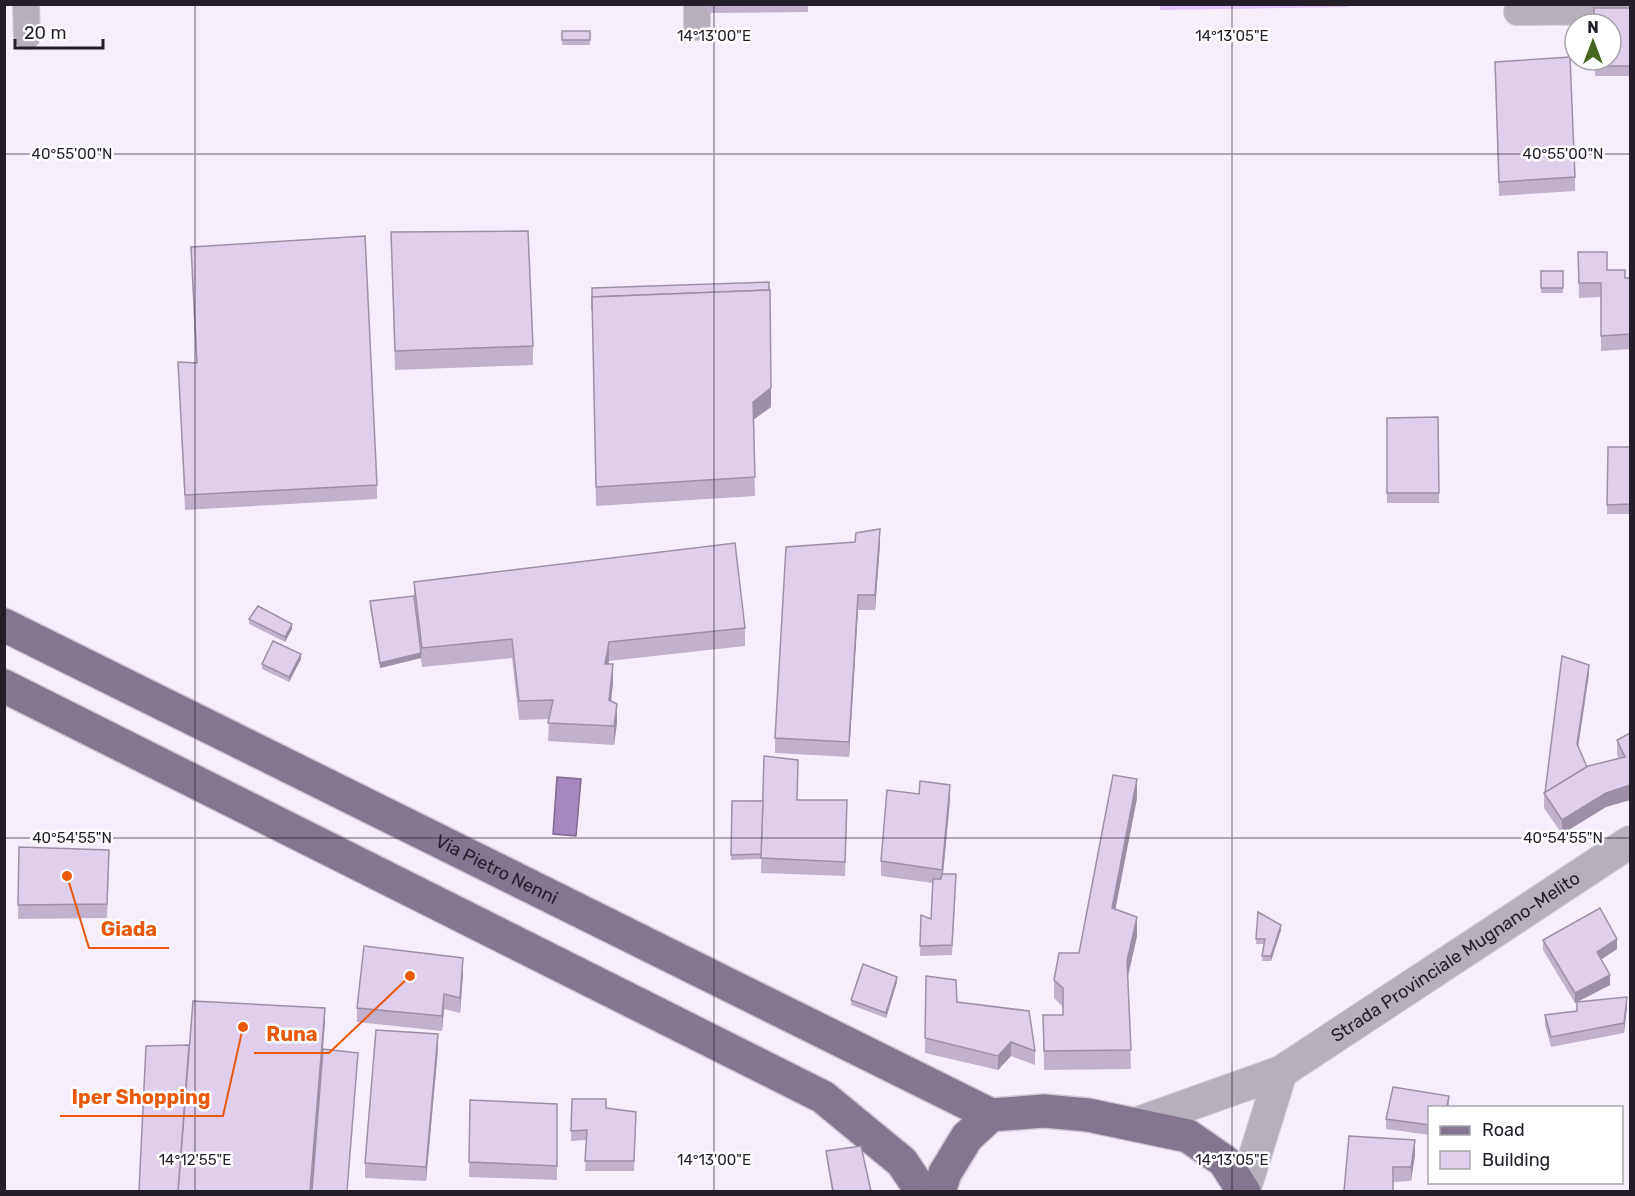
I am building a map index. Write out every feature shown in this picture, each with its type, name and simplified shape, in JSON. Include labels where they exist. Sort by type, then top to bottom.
[{"type":"main road","name":"Via Pietro Nenni","points":[[4,625],[991,1115]]},
{"type":"main road","points":[[4,686],[822,1097],[902,1162],[922,1191]]},
{"type":"main road","points":[[939,1191],[945,1173],[967,1137],[991,1115],[1044,1111],[1088,1114],[1188,1136],[1224,1161],[1244,1191]]},
{"type":"street","points":[[27,4],[27,36]]},
{"type":"street","points":[[1517,12],[1630,11]]},
{"type":"street","name":"Strada Provinciale Mugnano-Melito","points":[[1136,1124],[1281,1072],[1630,842]]},
{"type":"street","points":[[1244,1191],[1281,1072]]},
{"type":"shaded area","points":[[1347,4],[1347,7],[1160,10],[1160,5]]},
{"type":"shaded area","points":[[557,777],[581,779],[576,836],[553,834]]},
{"type":"building","points":[[1594,8],[1630,8],[1630,66],[1623,66],[1623,12],[1594,12]]},
{"type":"building","points":[[562,31],[590,31],[590,40],[562,40]]},
{"type":"building","points":[[1563,57],[1563,72],[1571,72],[1575,177],[1499,182],[1495,62]]},
{"type":"building","points":[[528,231],[533,346],[395,351],[391,232]]},
{"type":"building","points":[[365,236],[377,485],[185,495],[178,362],[197,363],[191,247]]},
{"type":"building","points":[[1578,252],[1607,252],[1607,270],[1625,270],[1625,278],[1630,278],[1630,334],[1601,336],[1601,283],[1579,283]]},
{"type":"building","points":[[1541,271],[1563,271],[1563,288],[1541,288]]},
{"type":"building","points":[[769,282],[769,290],[592,297],[592,288]]},
{"type":"building","points":[[770,290],[771,388],[753,402],[755,477],[596,487],[592,297]]},
{"type":"building","points":[[1438,417],[1439,493],[1387,493],[1387,418]]},
{"type":"building","points":[[1608,447],[1630,447],[1630,504],[1607,505]]},
{"type":"building","points":[[880,529],[875,595],[858,595],[849,742],[775,738],[786,547],[855,542],[856,533]]},
{"type":"building","points":[[735,543],[745,628],[609,642],[605,664],[613,664],[609,700],[617,704],[614,726],[548,723],[553,700],[519,701],[512,639],[422,648],[414,582]]},
{"type":"building","points":[[414,596],[421,653],[380,663],[370,601]]},
{"type":"building","points":[[258,606],[292,624],[285,637],[249,619]]},
{"type":"building","points":[[273,641],[301,654],[289,677],[262,664]]},
{"type":"building","points":[[1562,656],[1589,665],[1577,744],[1587,767],[1545,793]]},
{"type":"building","points":[[1630,733],[1630,785],[1606,793],[1562,820],[1544,793],[1588,766],[1625,757],[1617,740]]},
{"type":"building","points":[[764,756],[798,760],[797,800],[847,800],[845,862],[761,858]]},
{"type":"building","points":[[1113,775],[1137,779],[1112,908],[1137,917],[1127,961],[1131,1050],[1044,1051],[1043,1015],[1063,1015],[1063,988],[1054,980],[1059,953],[1079,953]]},
{"type":"building","points":[[920,781],[950,785],[942,870],[881,861],[887,790],[919,794]]},
{"type":"building","points":[[732,801],[763,801],[761,854],[731,855]]},
{"type":"building","points":[[19,847],[109,850],[107,904],[18,905]]},
{"type":"building","points":[[942,874],[956,874],[952,945],[920,946],[921,915],[931,919],[933,879],[941,879]]},
{"type":"building","points":[[1600,908],[1617,939],[1597,952],[1610,975],[1575,993],[1543,940]]},
{"type":"building","points":[[1258,912],[1281,925],[1271,956],[1262,956],[1265,939],[1256,939]]},
{"type":"building","points":[[364,946],[463,958],[460,998],[444,994],[442,1016],[357,1008]]},
{"type":"building","points":[[863,964],[897,977],[886,1013],[851,1000]]},
{"type":"building","points":[[926,976],[956,980],[957,1002],[1029,1011],[1035,1051],[1011,1042],[998,1056],[925,1038]]},
{"type":"building","points":[[1627,997],[1624,1023],[1551,1037],[1545,1015],[1577,1011],[1577,1002]]},
{"type":"building","points":[[193,1001],[325,1008],[310,1191],[178,1191]]},
{"type":"building","points":[[376,1030],[438,1034],[426,1167],[365,1163]]},
{"type":"building","points":[[189,1045],[178,1191],[139,1191],[146,1046]]},
{"type":"building","points":[[323,1049],[358,1053],[347,1191],[312,1191]]},
{"type":"building","points":[[1393,1087],[1449,1096],[1447,1106],[1428,1106],[1428,1125],[1386,1119]]},
{"type":"building","points":[[572,1099],[606,1099],[606,1108],[636,1112],[634,1161],[585,1161],[587,1130],[571,1131]]},
{"type":"building","points":[[470,1100],[557,1104],[557,1166],[469,1162]]},
{"type":"building","points":[[1349,1136],[1415,1140],[1411,1167],[1393,1167],[1393,1191],[1344,1191]]},
{"type":"building","points":[[861,1146],[871,1191],[833,1191],[826,1151]]},
{"type":"place","name":"Giada","points":[[67,876]]},
{"type":"place","name":"Runa","points":[[410,976]]},
{"type":"place","name":"Iper Shopping","points":[[243,1027]]}]
